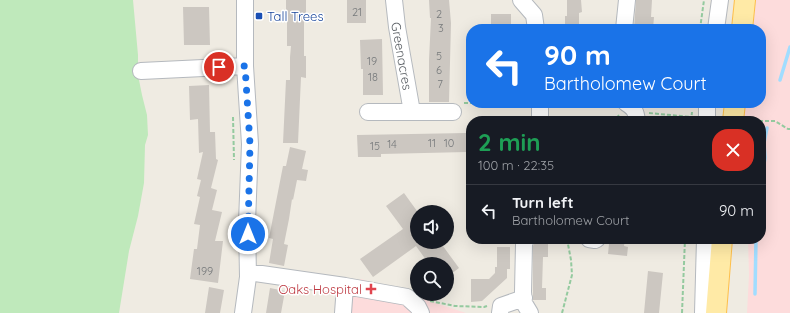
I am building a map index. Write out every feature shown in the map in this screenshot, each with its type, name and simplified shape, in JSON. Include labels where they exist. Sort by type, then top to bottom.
[{"type":"main road","points":[[743,24],[745,0]]},
{"type":"main road","points":[[716,313],[722,244]]},
{"type":"street","points":[[242,313],[248,277],[247,222],[250,144],[245,66],[245,0]]},
{"type":"street","name":"Greenacres","points":[[394,0],[396,27],[412,112]]},
{"type":"street","points":[[520,0],[534,15],[535,24]]},
{"type":"street","points":[[624,24],[626,0]]},
{"type":"street","points":[[717,24],[720,0]]},
{"type":"street","points":[[141,71],[245,66]]},
{"type":"street","points":[[632,108],[640,116]]},
{"type":"street","points":[[368,112],[453,112]]},
{"type":"street","points":[[524,244],[524,303],[530,313]]},
{"type":"street","points":[[703,313],[705,244]]},
{"type":"street","points":[[248,272],[345,286],[407,297],[418,306],[422,313]]},
{"type":"street","points":[[343,313],[345,286]]},
{"type":"street","points":[[495,309],[524,298]]},
{"type":"path","points":[[701,24],[704,0]]},
{"type":"path","points":[[233,112],[234,165]]},
{"type":"path","points":[[766,121],[775,121],[790,129]]},
{"type":"path","points":[[562,313],[572,275],[568,244]]},
{"type":"path","points":[[682,313],[685,244]]},
{"type":"path","points":[[407,297],[455,306],[495,309]]},
{"type":"shaded area","points":[[756,0],[790,0],[790,313],[747,313],[749,275],[748,244],[766,244],[766,116],[743,116],[743,108],[766,108],[766,24],[754,24]]},
{"type":"shaded area","name":"Oaks Hospital","points":[[361,279],[410,295],[410,301],[429,301],[466,313],[339,313],[341,298]]},
{"type":"green space","points":[[0,0],[133,0],[138,55],[138,75],[147,115],[148,135],[145,145],[144,183],[138,216],[129,251],[119,313],[0,313]]},
{"type":"building","points":[[286,0],[306,0],[306,21],[304,21],[304,56],[306,56],[306,78],[301,77],[298,143],[283,143],[286,80],[290,80],[291,46],[287,46]]},
{"type":"building","points":[[347,0],[366,0],[366,23],[347,23]]},
{"type":"building","points":[[429,0],[449,0],[451,23],[449,102],[429,102],[431,18]]},
{"type":"building","points":[[567,0],[581,0],[582,12],[579,13],[579,24],[565,24],[565,16],[567,16]]},
{"type":"building","points":[[636,0],[652,0],[651,17],[654,17],[653,24],[634,24]]},
{"type":"building","points":[[183,7],[209,7],[210,45],[184,45]]},
{"type":"building","points":[[491,14],[511,14],[511,24],[491,24]]},
{"type":"building","points":[[382,39],[383,95],[363,95],[363,69],[361,69],[360,40]]},
{"type":"building","points":[[209,85],[210,132],[215,132],[216,159],[218,160],[211,188],[217,190],[212,210],[222,212],[215,241],[223,241],[218,283],[190,279],[194,249],[197,249],[200,225],[194,224],[200,197],[197,196],[201,180],[197,179],[203,152],[199,153],[198,119],[190,120],[189,86]]},
{"type":"building","points":[[466,133],[466,152],[381,154],[381,157],[358,157],[357,135]]},
{"type":"building","points":[[290,147],[306,151],[302,169],[308,170],[306,181],[297,180],[293,200],[292,199],[284,244],[288,245],[284,266],[269,263],[273,239],[269,238],[283,166],[286,166]]},
{"type":"building","points":[[404,193],[413,205],[410,205],[410,249],[412,249],[373,277],[360,259],[403,229],[386,206]]},
{"type":"building","points":[[534,244],[548,244],[548,257],[543,257],[542,288],[546,288],[546,300],[533,300]]},
{"type":"building","points":[[609,244],[624,244],[624,246],[628,247],[627,256],[608,254]]},
{"type":"building","points":[[497,247],[510,247],[510,269],[507,269],[507,278],[482,301],[471,302],[471,279],[489,279],[495,273],[495,267],[497,267]]},
{"type":"building","points":[[418,249],[445,249],[451,257],[424,257]]},
{"type":"building","points":[[454,261],[459,268],[454,272]]},
{"type":"building","points":[[648,271],[663,273],[659,313],[644,313]]},
{"type":"building","points":[[209,287],[224,290],[220,313],[205,313]]},
{"type":"building","points":[[270,288],[285,291],[281,313],[266,313]]},
{"type":"waterway","points":[[780,80],[790,47]]},
{"type":"waterway","points":[[766,133],[767,128]]},
{"type":"waterway","points":[[755,294],[756,244]]},
{"type":"place","name":"Tall Trees","points":[[259,16]]},
{"type":"place","name":"Oaks Hospital","points":[[371,289]]},
{"type":"route","points":[[219,67],[245,66],[250,144],[247,222],[248,234]]}]
